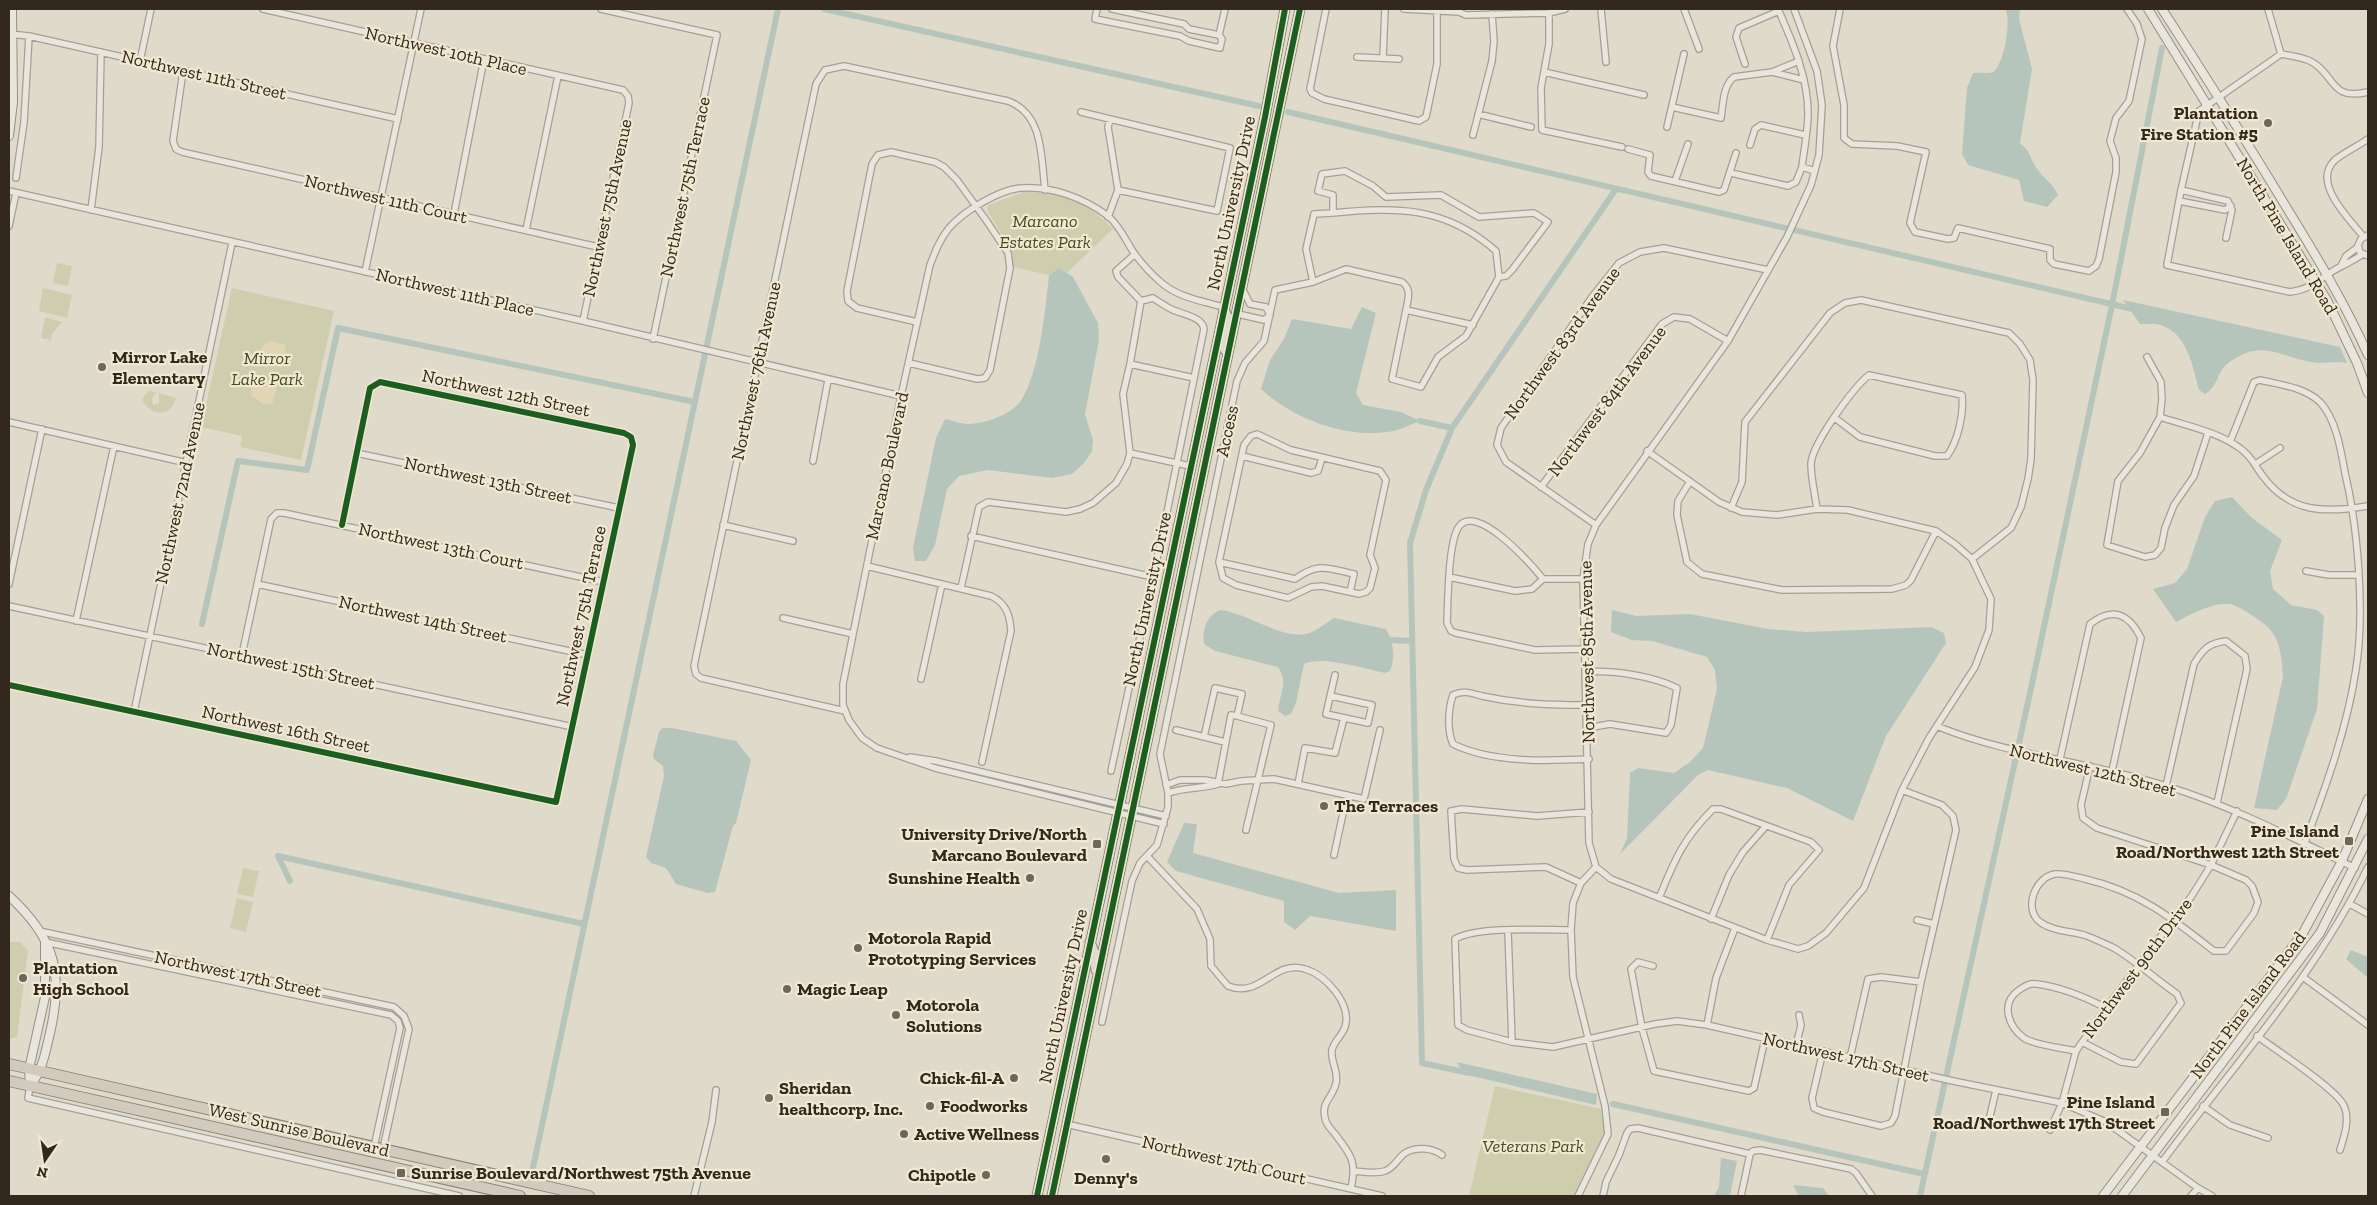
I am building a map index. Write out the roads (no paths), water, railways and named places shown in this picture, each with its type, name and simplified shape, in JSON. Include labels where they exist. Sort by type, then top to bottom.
[{"type":"highway","name":"West Sunrise Boulevard","points":[[9,1064],[589,1196]]},
{"type":"highway","name":"West Sunrise Boulevard","points":[[9,1081],[520,1196]]},
{"type":"highway","points":[[378,1164],[401,1153]]},
{"type":"main road","points":[[9,136],[13,102],[12,9]]},
{"type":"main road","name":"North University Drive","points":[[1037,1196],[1117,808],[1265,116],[1285,9]]},
{"type":"main road","name":"North University Drive","points":[[1052,1196],[1238,314],[1300,9]]},
{"type":"main road","name":"North Pine Island Road","points":[[2148,9],[2209,104],[2317,283],[2340,325],[2368,393]]},
{"type":"main road","name":"North Pine Island Road","points":[[2162,9],[2220,97],[2328,276],[2354,322],[2368,355]]},
{"type":"main road","points":[[1238,314],[1233,292],[1246,221],[1244,214]]},
{"type":"main road","points":[[1223,306],[1228,319],[1223,370],[1224,380]]},
{"type":"main road","points":[[1194,451],[1206,462]]},
{"type":"main road","name":"North Pine Island Road","points":[[2103,1196],[2303,933],[2342,862],[2368,799]]},
{"type":"main road","name":"North Pine Island Road","points":[[2122,1196],[2320,933],[2355,868],[2368,839]]},
{"type":"main road","points":[[9,896],[39,931],[52,952],[57,977],[57,998],[41,1072],[30,1086]]},
{"type":"main road","points":[[30,1086],[29,1069],[45,997],[45,942]]},
{"type":"main road","points":[[1090,942],[1094,951],[1098,975]]},
{"type":"main road","points":[[1056,1108],[1060,1118],[1066,1124]]},
{"type":"main road","points":[[1052,1123],[1058,1129],[1062,1145]]},
{"type":"street","points":[[140,61],[151,9]]},
{"type":"street","name":"Northwest 10th Place","points":[[263,9],[623,90],[628,96]]},
{"type":"street","points":[[365,272],[421,9]]},
{"type":"street","name":"Northwest 75th Terrace","points":[[601,9],[717,35],[653,339]]},
{"type":"street","points":[[1097,9],[1095,19],[1180,36],[1189,41],[1220,48],[1222,39],[1219,35],[1225,9]]},
{"type":"street","points":[[1112,9],[1184,24],[1189,28],[1219,35]]},
{"type":"street","points":[[1326,9],[1310,89],[1312,93],[1324,99],[1419,121],[1426,117],[1437,64],[1437,12]]},
{"type":"street","points":[[1383,57],[1385,9]]},
{"type":"street","points":[[1404,9],[1492,14],[1549,13],[1565,9]]},
{"type":"street","points":[[1601,9],[1606,62]]},
{"type":"street","points":[[1684,9],[1699,49]]},
{"type":"street","name":"Northwest 85th Avenue","points":[[1596,867],[1589,843],[1589,759],[1583,579],[1588,544],[1596,525],[1728,341],[1787,237],[1815,171],[1822,137],[1822,105],[1817,72],[1794,9]]},
{"type":"street","points":[[1840,9],[1833,46],[1844,104],[1844,138],[1852,144],[1897,146],[1926,152],[1910,223],[1915,232],[1948,239],[1954,238],[1958,228],[2050,249],[2050,260],[2054,264],[2085,272],[2094,270],[2099,259],[2116,172],[2116,158],[2110,141],[2116,118],[2129,101],[2142,39],[2137,24],[2127,9]]},
{"type":"street","points":[[2268,9],[2281,54]]},
{"type":"street","points":[[1731,173],[1788,186],[1796,182],[1802,167],[1808,113],[1804,80],[1799,61],[1779,10],[1739,28],[1736,37],[1745,64]]},
{"type":"street","points":[[1549,13],[1549,44],[1542,88],[1542,130],[1650,155],[1648,172],[1651,176],[1719,192],[1724,190],[1736,153]]},
{"type":"street","points":[[1473,135],[1492,61],[1494,41],[1492,14]]},
{"type":"street","points":[[1790,36],[1803,32]]},
{"type":"street","name":"Northwest 11th Street","points":[[11,34],[29,36],[398,118]]},
{"type":"street","points":[[16,178],[24,122],[29,36]]},
{"type":"street","points":[[91,210],[99,147],[101,52]]},
{"type":"street","points":[[1667,127],[1684,54]]},
{"type":"street","points":[[2358,247],[2366,255],[2341,266],[2317,283],[2290,292],[2167,265],[2195,122],[2199,111],[2281,54],[2312,62],[2337,89],[2354,94],[2368,92]]},
{"type":"street","points":[[1357,57],[1383,57],[1399,60]]},
{"type":"street","points":[[454,214],[484,60]]},
{"type":"street","points":[[1672,107],[1721,118],[1727,85],[1734,77],[1772,72],[1799,61]]},
{"type":"street","name":"Northwest 76th Avenue","points":[[845,711],[707,679],[696,674],[694,666],[816,84],[825,70],[844,66],[1020,105],[1035,124],[1045,190]]},
{"type":"street","name":"Northwest 11th Court","points":[[183,71],[173,141],[176,149],[182,152],[598,246]]},
{"type":"street","points":[[1544,72],[1644,95]]},
{"type":"street","points":[[1772,72],[1804,80]]},
{"type":"street","points":[[526,230],[558,76]]},
{"type":"street","name":"Northwest 75th Avenue","points":[[584,321],[629,103],[628,96]]},
{"type":"street","points":[[1082,112],[1230,148],[1217,211],[1118,190]]},
{"type":"street","points":[[1478,114],[1531,127]]},
{"type":"street","points":[[1108,217],[1118,190],[1108,127],[1110,120]]},
{"type":"street","points":[[1750,145],[1755,129],[1761,125],[1805,135]]},
{"type":"street","points":[[2341,266],[2346,256],[2358,247],[2359,242],[2366,236],[2332,196],[2327,186],[2328,174],[2334,161],[2368,139]]},
{"type":"street","points":[[1675,182],[1688,144]]},
{"type":"street","points":[[910,363],[977,379],[985,378],[990,370],[1010,268],[1008,253],[957,180],[944,167],[935,162],[891,152],[878,155],[872,164],[847,291],[848,301],[857,308],[917,322]]},
{"type":"street","points":[[1802,167],[1815,171]]},
{"type":"street","points":[[1333,213],[1333,195],[1318,191],[1322,174],[1345,171],[1373,186],[1386,197],[1441,195],[1477,216],[1534,213],[1548,222],[1512,270],[1506,276],[1499,277]]},
{"type":"street","name":"Marcano Boulevard","points":[[1117,808],[935,768],[877,748],[862,738],[849,720],[845,711],[843,684],[901,396],[910,363],[930,265],[938,244],[950,227],[975,207],[1005,192],[1022,188],[1045,190],[1076,198],[1108,217],[1119,228],[1135,254],[1155,277],[1169,289],[1189,298],[1223,306]]},
{"type":"street","points":[[2181,190],[2228,201],[2232,210],[2226,238]]},
{"type":"street","name":"Northwest 11th Place","points":[[9,191],[232,243],[584,321],[691,348],[901,396]]},
{"type":"street","points":[[9,226],[16,192]]},
{"type":"street","points":[[2179,201],[2224,210],[2231,206]]},
{"type":"street","points":[[1386,208],[1436,216],[1467,228],[1496,250],[1499,277],[1473,325],[1460,342],[1438,357],[1421,386],[1392,380],[1410,292],[1407,286],[1402,282],[1346,268],[1313,282],[1306,249],[1314,214],[1333,213],[1386,208]]},
{"type":"street","name":"Northwest 72nd Avenue","points":[[134,712],[232,243]]},
{"type":"street","name":"Northwest 83rd Avenue","points":[[1542,487],[1506,462],[1497,445],[1501,428],[1592,297],[1619,263],[1640,252],[1664,248],[1768,270]]},
{"type":"street","points":[[1135,254],[1116,271],[1118,277],[1141,301]]},
{"type":"street","name":"Access","points":[[1102,1022],[1132,881],[1140,863],[1157,845],[1166,816],[1168,793],[1160,754],[1237,381],[1245,363],[1264,340],[1275,290],[1313,282]]},
{"type":"street","points":[[1238,314],[1264,320],[1270,315],[1266,307],[1250,304],[1243,290]]},
{"type":"street","points":[[1111,771],[1204,326],[1183,312],[1172,310],[1153,298],[1141,301]]},
{"type":"street","points":[[1731,508],[1742,482],[1745,422],[1830,313],[1844,303],[1861,300],[2009,333],[2020,344],[2030,360],[2033,380],[2031,459],[2021,507],[2011,528],[1972,560]]},
{"type":"street","points":[[961,588],[978,507],[982,504],[988,502],[1060,512],[1073,511],[1093,503],[1121,477],[1130,453],[1122,394],[1130,364],[1141,301]]},
{"type":"street","points":[[1406,310],[1473,325]]},
{"type":"street","name":"Northwest 84th Avenue","points":[[1542,487],[1662,324],[1674,317],[1690,319],[1728,341]]},
{"type":"street","points":[[2147,357],[2161,382],[2160,417],[2140,453],[2118,481],[2107,545],[2145,557],[2155,556],[2161,548],[2165,528],[2174,505],[2194,476],[2208,433]]},
{"type":"street","points":[[1130,364],[1194,378]]},
{"type":"street","points":[[1817,509],[1811,463],[1817,443],[1862,380],[1869,375],[1962,395],[1963,405],[1955,439],[1953,447],[1947,456],[1935,456],[1860,438],[1835,418]]},
{"type":"street","points":[[813,461],[828,380]]},
{"type":"street","points":[[2230,442],[2254,382],[2260,380],[2306,391],[2326,410],[2339,445],[2353,508],[2360,607],[2357,667],[2347,714],[2330,774],[2305,844]]},
{"type":"street","name":"Northwest 12th Street","points":[[356,453],[370,388],[380,382],[624,433],[631,437]]},
{"type":"street","points":[[2160,417],[2230,442],[2256,464],[2262,474],[2280,494],[2295,504],[2317,510],[2368,506]]},
{"type":"street","points":[[9,422],[187,462]]},
{"type":"street","points":[[9,584],[42,429]]},
{"type":"street","points":[[1262,435],[1290,450],[1380,471],[1386,480],[1370,555],[1375,568],[1370,588],[1366,592],[1350,592],[1322,586],[1311,587],[1288,598],[1255,591],[1223,578],[1219,562],[1242,456],[1247,439],[1251,436],[1262,435]]},
{"type":"street","name":"Northwest 75th Terrace","points":[[556,802],[633,445],[631,437]]},
{"type":"street","points":[[76,621],[114,446]]},
{"type":"street","points":[[2256,464],[2280,448]]},
{"type":"street","points":[[1578,1196],[1608,1134],[1605,1106],[1587,1040],[1573,977],[1571,930],[1573,903],[1581,883],[1596,867],[1611,879],[1767,940],[1798,949],[1808,946],[1826,933],[1864,888],[1902,790],[1929,738],[1938,727],[1975,667],[1989,630],[1991,599],[1972,560],[1955,544],[1936,531],[1859,512],[1817,509],[1770,515],[1751,514],[1731,508],[1689,483],[1648,451]]},
{"type":"street","points":[[342,525],[356,453]]},
{"type":"street","name":"Northwest 13th Street","points":[[356,453],[620,508]]},
{"type":"street","points":[[1130,453],[1190,466]]},
{"type":"street","points":[[1242,456],[1311,473],[1318,470],[1322,458]]},
{"type":"street","points":[[1689,483],[1678,501],[1676,511],[1685,556],[1691,567],[1702,574],[1715,577],[1782,590],[1892,589],[1906,585],[1915,574],[1936,531]]},
{"type":"street","points":[[1542,487],[1596,525]]},
{"type":"street","name":"Northwest 13th Court","points":[[257,584],[271,519],[277,514],[284,513],[604,582]]},
{"type":"street","points":[[1543,580],[1517,550],[1493,531],[1475,521],[1464,522],[1457,530],[1449,577],[1447,623],[1451,631],[1456,633],[1518,647],[1535,650],[1586,649]]},
{"type":"street","points":[[723,525],[793,542]]},
{"type":"street","points":[[971,536],[1153,576]]},
{"type":"street","points":[[1219,562],[1295,579],[1311,568],[1325,568],[1354,574],[1350,592]]},
{"type":"street","points":[[867,566],[991,596],[998,600],[1007,610],[1010,616],[1011,631],[982,762]]},
{"type":"street","points":[[2306,571],[2329,575],[2358,575]]},
{"type":"street","points":[[1449,577],[1515,591],[1532,589],[1543,580],[1583,579]]},
{"type":"street","points":[[242,655],[257,584]]},
{"type":"street","name":"Northwest 14th Street","points":[[257,584],[588,654]]},
{"type":"street","points":[[921,679],[942,584]]},
{"type":"street","name":"Northwest 15th Street","points":[[9,606],[573,727]]},
{"type":"street","points":[[2060,759],[2090,624],[2101,615],[2119,614],[2134,624],[2141,638],[2112,771]]},
{"type":"street","points":[[783,618],[853,634]]},
{"type":"street","points":[[2166,786],[2194,664],[2202,650],[2212,643],[2226,641],[2245,656],[2247,669],[2217,803]]},
{"type":"street","points":[[1586,672],[1610,671],[1667,683],[1677,688],[1670,725],[1666,733],[1610,724],[1587,728]]},
{"type":"street","points":[[1331,696],[1372,705],[1368,723],[1326,714],[1335,676]]},
{"type":"street","name":"Northwest 16th Street","points":[[9,685],[556,802]]},
{"type":"street","points":[[1204,737],[1214,688],[1242,694],[1237,716]]},
{"type":"street","points":[[1586,705],[1525,705],[1462,691],[1453,695],[1450,704],[1450,738],[1453,744],[1463,750],[1509,758],[1589,759]]},
{"type":"street","points":[[1218,784],[1231,715],[1271,725],[1246,830]]},
{"type":"street","points":[[1298,784],[1305,748],[1335,754],[1344,718]]},
{"type":"street","name":"Northwest 12th Street","points":[[1938,727],[1971,740],[2112,771],[2217,803],[2355,868]]},
{"type":"street","points":[[1176,730],[1225,742]]},
{"type":"street","points":[[1168,793],[1182,788],[1205,788],[1218,784],[1274,779],[1364,799],[1380,730]]},
{"type":"street","points":[[2082,1042],[2121,1062],[2136,1064],[2181,1003],[2176,994],[2113,948],[2084,935],[2058,930],[2039,922],[2032,909],[2033,895],[2038,883],[2054,874],[2085,879],[2140,897],[2214,951],[2221,952],[2226,951],[2254,913],[2258,902],[2252,886],[2246,880],[2211,865],[2097,828],[2083,818],[2081,805],[2090,766]]},
{"type":"street","points":[[1166,785],[1188,780],[1205,780],[1218,784]]},
{"type":"street","points":[[1823,1052],[1811,1100],[1814,1108],[1881,1126],[1889,1124],[1895,1116],[1921,982],[1956,830],[1953,816],[1942,805],[1902,790]]},
{"type":"street","points":[[1334,855],[1347,795]]},
{"type":"street","points":[[1117,808],[1164,824]]},
{"type":"street","points":[[1659,898],[1677,854],[1695,827],[1713,809],[1720,808],[1811,842],[1819,850],[1788,885],[1767,940]]},
{"type":"street","points":[[1581,883],[1546,867],[1467,870],[1458,868],[1454,859],[1451,811],[1462,809],[1537,816],[1589,812]]},
{"type":"street","name":"Northwest 90th Drive","points":[[2050,1130],[2062,1103],[2076,1051],[2137,966],[2174,920],[2211,865],[2236,811]]},
{"type":"street","points":[[1132,812],[1166,816]]},
{"type":"street","points":[[1711,919],[1728,875],[1743,852],[1766,826]]},
{"type":"street","points":[[1147,856],[1197,909],[1210,938],[1212,966],[1228,986],[1244,989],[1254,987],[1289,967],[1308,970],[1323,979],[1340,999],[1346,1013],[1346,1020],[1344,1030],[1332,1048],[1337,1081],[1325,1105],[1325,1118],[1327,1124],[1351,1155],[1354,1171],[1351,1189]]},
{"type":"street","points":[[2162,1162],[2302,977],[2350,904],[2368,867]]},
{"type":"street","points":[[2350,904],[2368,914]]},
{"type":"street","points":[[1917,920],[1934,924]]},
{"type":"street","points":[[1707,1025],[1716,978],[1735,928]]},
{"type":"street","points":[[1512,1042],[1508,931],[1571,930]]},
{"type":"street","name":"Northwest 17th Street","points":[[39,931],[394,1007],[404,1016],[409,1029],[378,1148]]},
{"type":"street","name":"Northwest 17th Street","points":[[1508,931],[1463,934],[1455,939],[1458,1025],[1467,1030],[1512,1042],[1553,1047],[1655,1024],[1677,1021],[1707,1025],[1953,1081],[2062,1103],[2106,1122],[2212,1196]]},
{"type":"street","name":"Northwest 17th Street","points":[[45,942],[391,1015],[398,1021],[400,1028],[378,1148]]},
{"type":"street","points":[[1653,966],[1638,962],[1631,969],[1642,1028],[1654,1071],[1749,1091],[1754,1088],[1766,1039]]},
{"type":"street","points":[[1850,1058],[1868,979],[1881,977],[1921,982]]},
{"type":"street","points":[[2302,977],[2368,1025]]},
{"type":"street","points":[[2076,1051],[2025,1039],[2012,1027],[2008,1016],[2008,1004],[2014,994],[2028,984],[2037,984],[2083,996],[2106,1008]]},
{"type":"street","points":[[1796,1046],[1801,1025],[1799,1015]]},
{"type":"street","points":[[2257,1036],[2325,1087],[2344,1105],[2347,1128],[2340,1150]]},
{"type":"street","points":[[30,1086],[28,1098],[460,1196]]},
{"type":"street","points":[[694,1196],[712,1122],[716,1090]]},
{"type":"street","points":[[1990,1116],[1996,1090]]},
{"type":"street","points":[[2203,1106],[2230,1125],[2268,1138]]},
{"type":"street","name":"Northwest 17th Court","points":[[1066,1124],[1382,1196]]},
{"type":"street","points":[[1603,1196],[1606,1182],[1619,1155],[1626,1133],[1630,1129],[1638,1128],[1750,1154]]},
{"type":"street","points":[[1354,1171],[1376,1172],[1388,1170],[1404,1154],[1414,1150],[1430,1149],[1442,1155]]},
{"type":"street","points":[[1742,1196],[1750,1154],[1753,1151],[1766,1150],[1844,1167],[1856,1173],[1872,1196]]},
{"type":"street","points":[[370,1176],[378,1164]]},
{"type":"street","points":[[2191,1196],[2198,1188]]},
{"type":"waterway","points":[[531,1177],[778,9]]},
{"type":"waterway","points":[[824,9],[1259,106]]},
{"type":"waterway","points":[[1920,1196],[2030,693],[2112,305],[2162,48]]},
{"type":"waterway","points":[[1288,112],[2137,310]]},
{"type":"waterway","points":[[1469,1073],[1422,1063],[1410,543],[1426,490],[1452,428],[1616,189]]},
{"type":"waterway","points":[[202,624],[238,461],[307,470],[338,328],[695,402]]},
{"type":"waterway","points":[[1420,421],[1452,428]]},
{"type":"waterway","points":[[1392,640],[1412,641]]},
{"type":"waterway","points":[[290,881],[278,856],[584,924]]},
{"type":"waterway","points":[[1613,1104],[1924,1174]]},
{"type":"place","name":"Plantation Fire Station #5","points":[[2268,123]]},
{"type":"place","name":"Mirror Lake Elementary","points":[[102,367]]},
{"type":"place","name":"The Terraces","points":[[1324,806]]},
{"type":"place","name":"Pine Island Road/Northwest 12th Street","points":[[2349,841]]},
{"type":"place","name":"University Drive/North Marcano Boulevard","points":[[1097,844]]},
{"type":"place","name":"Sunshine Health","points":[[1030,878]]},
{"type":"place","name":"Motorola Rapid Prototyping Services","points":[[858,948]]},
{"type":"place","name":"Plantation High School","points":[[23,978]]},
{"type":"place","name":"Magic Leap","points":[[787,989]]},
{"type":"place","name":"Motorola Solutions","points":[[896,1015]]},
{"type":"place","name":"Chick-fil-A","points":[[1014,1078]]},
{"type":"place","name":"Sheridan healthcorp, Inc.","points":[[769,1098]]},
{"type":"place","name":"Foodworks","points":[[930,1106]]},
{"type":"place","name":"Pine Island Road/Northwest 17th Street","points":[[2165,1112]]},
{"type":"place","name":"Active Wellness","points":[[904,1134]]},
{"type":"place","name":"Denny's","points":[[1106,1159]]},
{"type":"place","name":"Sunrise Boulevard/Northwest 75th Avenue","points":[[401,1173]]},
{"type":"place","name":"Chipotle","points":[[986,1175]]},
{"type":"park label","name":"Marcano Estates Park","points":[[1045,231]]},
{"type":"park label","name":"Mirror Lake Park","points":[[267,368]]},
{"type":"park label","name":"Veterans Park","points":[[1533,1146]]}]
